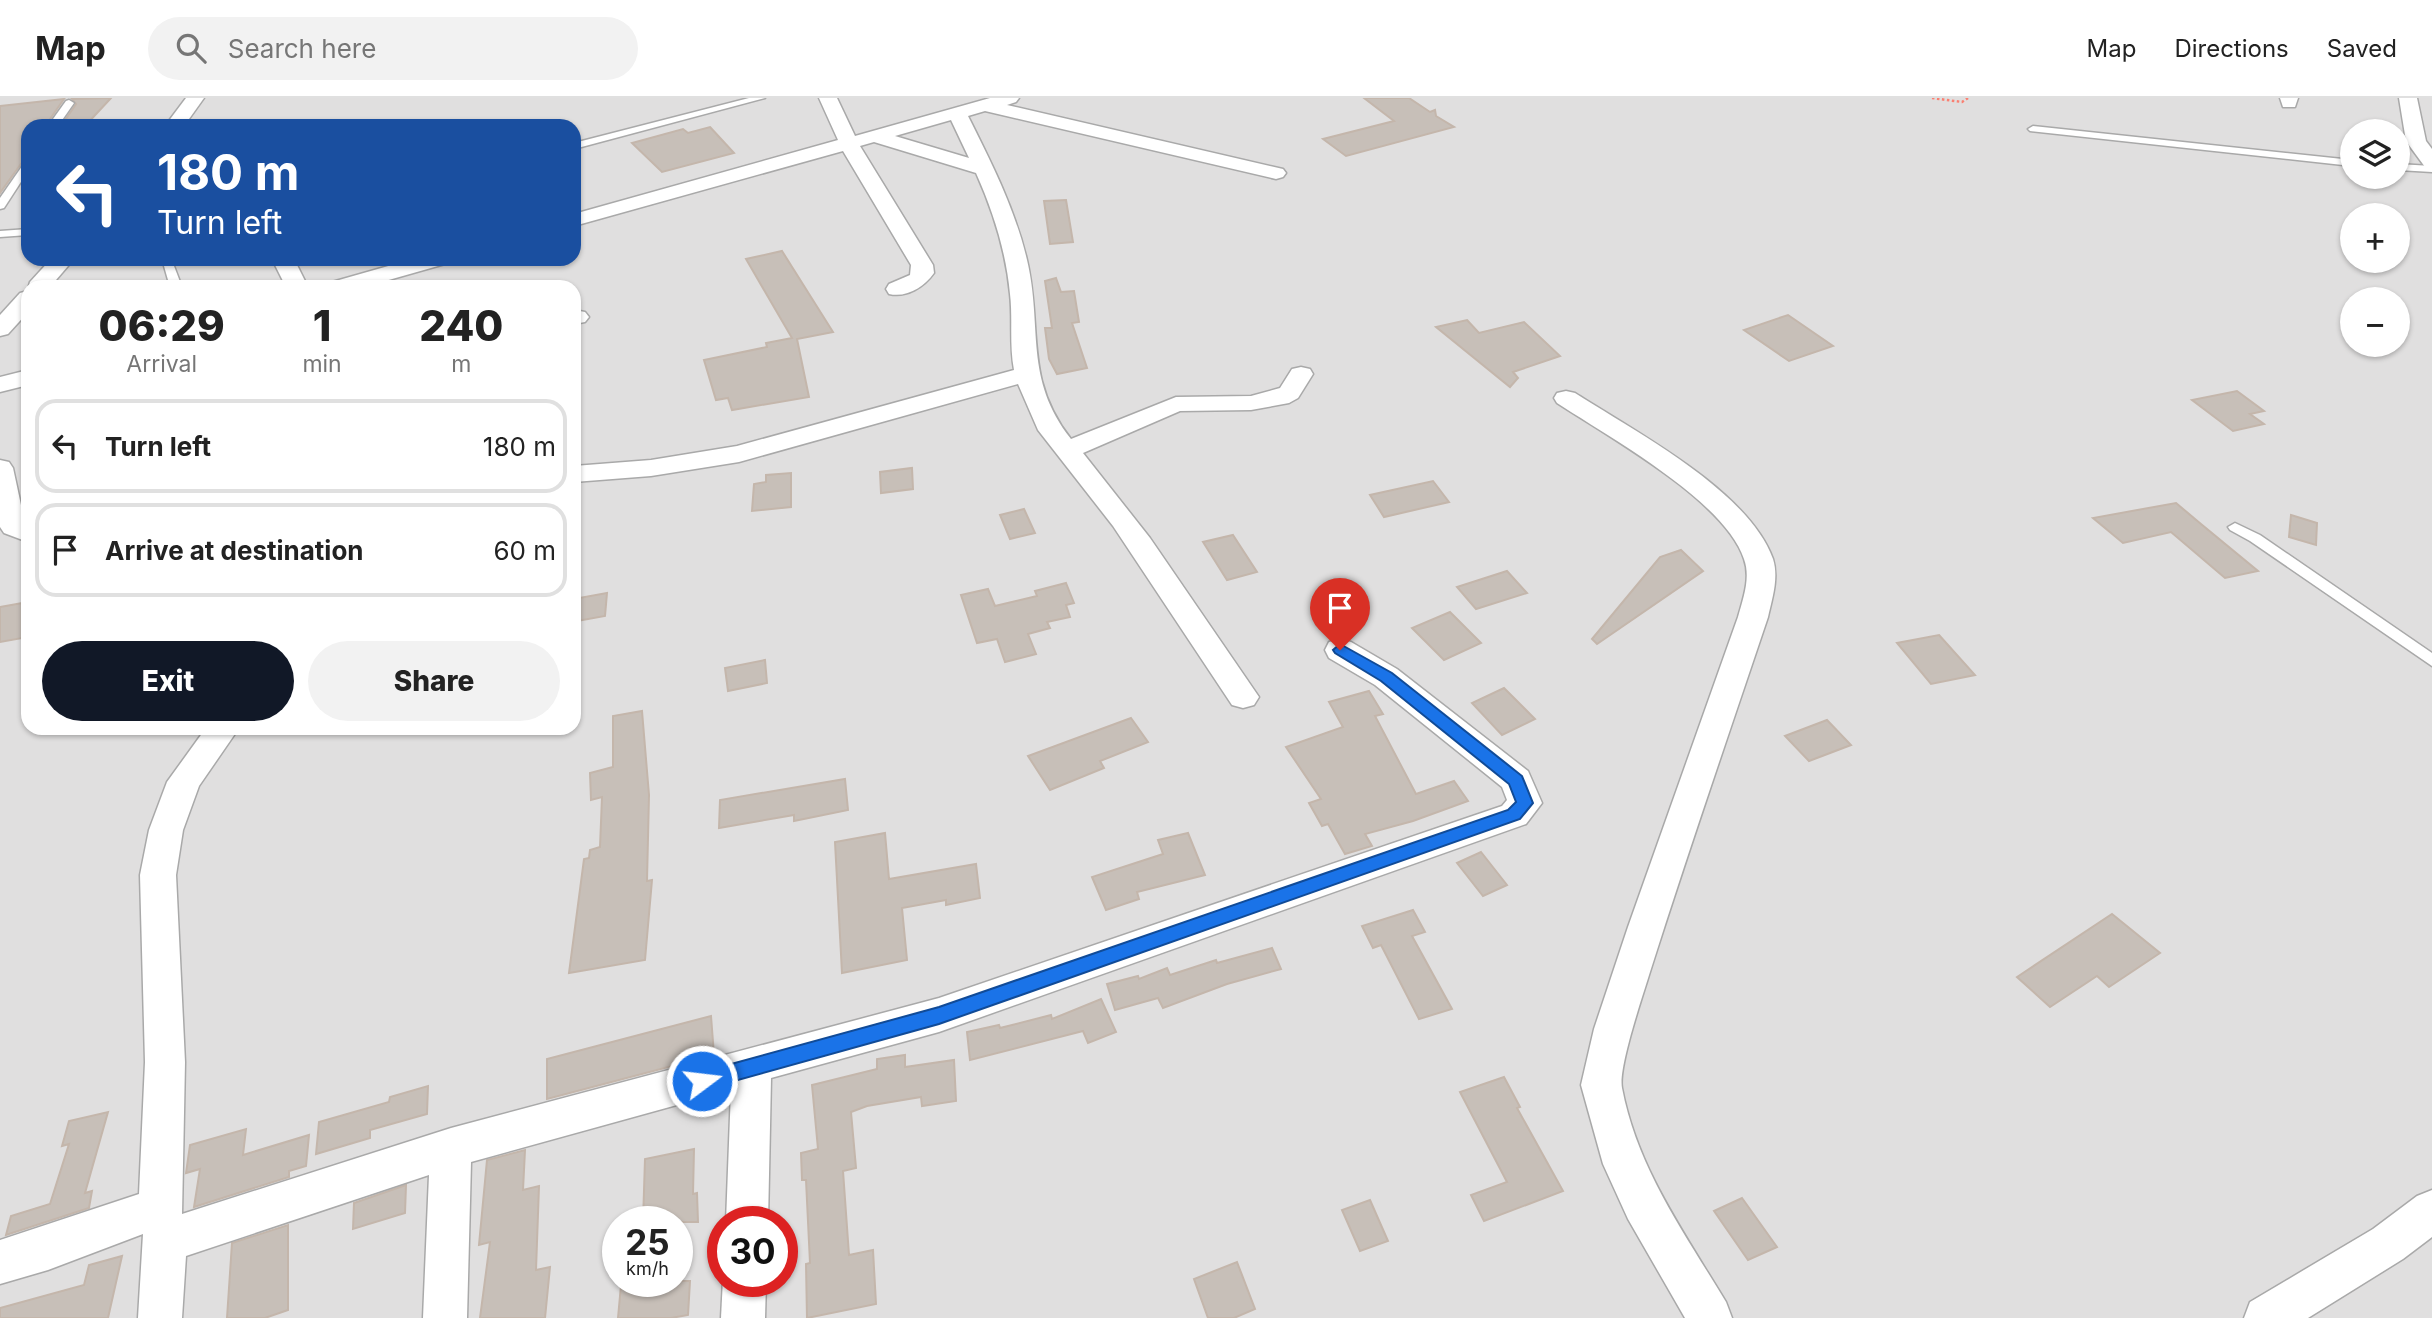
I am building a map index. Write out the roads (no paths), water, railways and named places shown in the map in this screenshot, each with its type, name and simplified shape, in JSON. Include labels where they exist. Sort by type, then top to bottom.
[{"type":"street","points":[[179,119],[195,98]]},
{"type":"street","points":[[828,98],[849,144],[922,265],[923,273],[918,280],[897,289]]},
{"type":"street","points":[[581,218],[1010,98]]},
{"type":"street","points":[[2408,98],[2416,141],[2432,163]]},
{"type":"street","points":[[985,104],[1276,173]]},
{"type":"street","points":[[957,113],[1004,214],[1015,253],[1022,297],[1022,341],[1027,374],[1046,422],[1156,567],[1243,697]]},
{"type":"street","points":[[874,136],[984,169]]},
{"type":"street","points":[[44,280],[57,266]]},
{"type":"street","points":[[364,280],[413,266]]},
{"type":"street","points":[[0,329],[21,306]]},
{"type":"street","points":[[581,473],[651,468],[739,454],[1027,374]]},
{"type":"street","points":[[1068,450],[1177,404],[1251,403],[1280,398],[1289,393],[1301,374]]},
{"type":"street","points":[[0,384],[21,379]]},
{"type":"street","points":[[1566,398],[1718,503],[1750,537],[1759,559],[1762,581],[1753,617],[1646,927],[1613,1029],[1601,1085],[1618,1150],[1643,1205],[1710,1318]]},
{"type":"street","points":[[0,468],[10,519],[14,527],[21,530]]},
{"type":"street","points":[[0,1262],[48,1248],[162,1224],[451,1149],[939,1015],[1514,815],[1525,803],[1516,780],[1386,677],[1340,650]]},
{"type":"street","points":[[160,1318],[165,1062],[158,875],[166,830],[184,782],[218,735]]},
{"type":"street","points":[[748,1206],[752,1068]]},
{"type":"street","points":[[445,1318],[451,1149]]},
{"type":"street","points":[[2266,1318],[2388,1244],[2432,1211]]},
{"type":"street","points":[[743,1318],[744,1297]]},
{"type":"lane","points":[[581,144],[760,98]]},
{"type":"lane","points":[[58,119],[69,103]]},
{"type":"lane","points":[[2033,129],[2340,162]]},
{"type":"lane","points":[[2410,168],[2432,169]]},
{"type":"lane","points":[[0,206],[21,174]]},
{"type":"lane","points":[[0,234],[21,232]]},
{"type":"lane","points":[[2235,527],[2432,661]]}]
